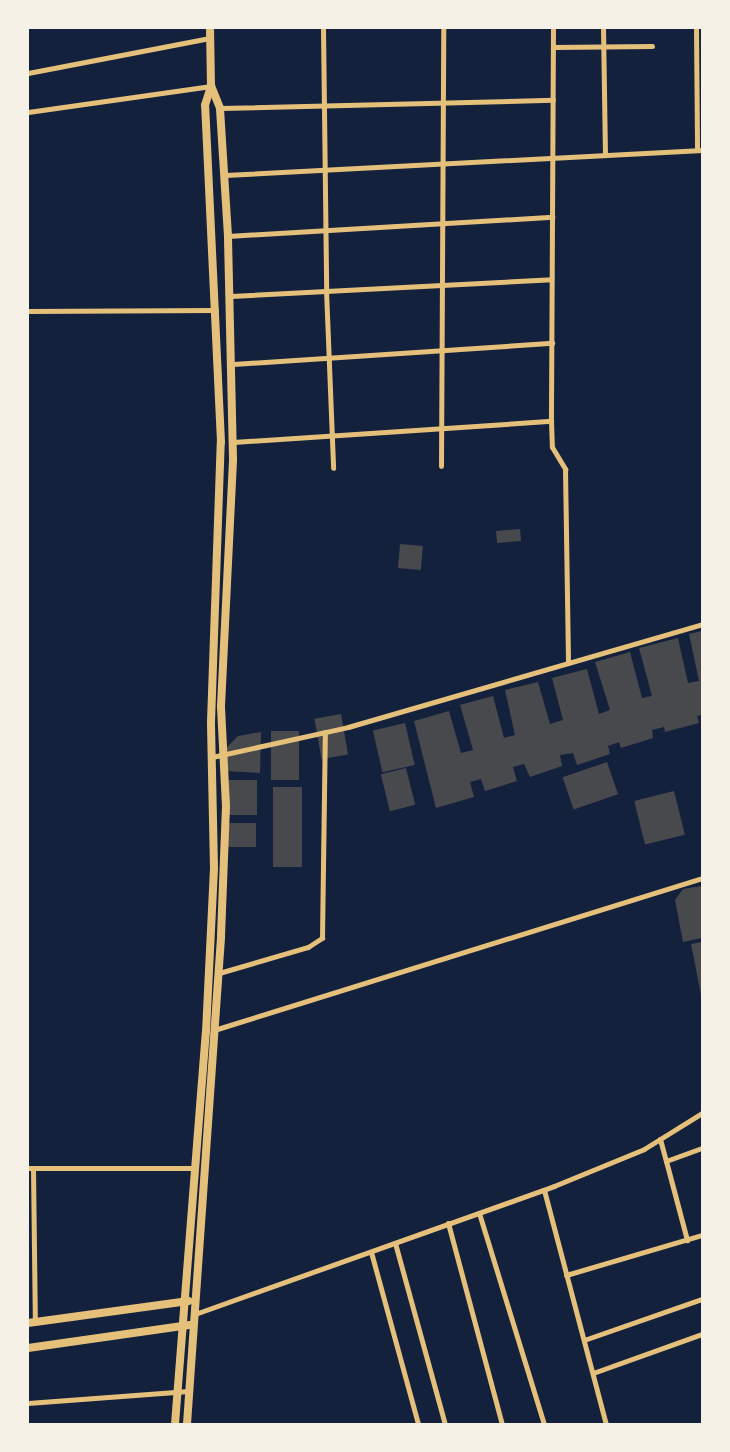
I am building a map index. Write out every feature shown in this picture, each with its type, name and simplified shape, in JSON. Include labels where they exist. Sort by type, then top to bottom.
[{"type":"street","points":[[175,1424],[206,1032],[214,868],[212,757],[221,459],[217,310],[205,105],[211,86],[210,28]]},
{"type":"street","points":[[323,28],[323,168],[333,468]]},
{"type":"street","points":[[441,466],[443,28]]},
{"type":"street","points":[[553,28],[551,421],[552,447],[565,474],[568,663]]},
{"type":"street","points":[[603,28],[605,155]]},
{"type":"street","points":[[224,175],[441,161],[700,150],[696,28]]},
{"type":"street","points":[[28,72],[210,38]]},
{"type":"street","points":[[553,47],[652,46]]},
{"type":"street","points":[[187,1424],[217,1029],[226,806],[221,706],[233,442],[233,364],[228,236],[220,108],[211,86]]},
{"type":"street","points":[[28,112],[211,86]]},
{"type":"street","points":[[220,108],[322,103],[553,100]]},
{"type":"street","points":[[228,236],[552,217]]},
{"type":"street","points":[[231,296],[552,279]]},
{"type":"street","points":[[28,311],[217,310]]},
{"type":"street","points":[[233,364],[552,343]]},
{"type":"street","points":[[233,442],[331,434],[551,421]]},
{"type":"street","points":[[212,757],[325,732],[702,624]]},
{"type":"street","points":[[219,973],[308,947],[322,938],[325,732]]},
{"type":"street","points":[[206,1032],[702,878]]},
{"type":"street","points":[[195,1314],[544,1190],[627,1157],[702,1113]]},
{"type":"street","points":[[660,1139],[687,1240]]},
{"type":"street","points":[[666,1161],[702,1148]]},
{"type":"street","points":[[196,1168],[30,1168],[31,1323],[196,1300]]},
{"type":"street","points":[[544,1190],[606,1424]]},
{"type":"street","points":[[479,1213],[544,1424]]},
{"type":"street","points":[[448,1223],[502,1424]]},
{"type":"street","points":[[566,1275],[702,1235]]},
{"type":"street","points":[[394,1243],[445,1424]]},
{"type":"street","points":[[371,1252],[418,1424]]},
{"type":"street","points":[[584,1340],[702,1299]]},
{"type":"street","points":[[28,1348],[194,1324]]},
{"type":"street","points":[[593,1373],[702,1334]]},
{"type":"street","points":[[28,1403],[189,1391]]},
{"type":"building","points":[[520,529],[521,541],[497,543],[496,531]]},
{"type":"building","points":[[400,544],[423,546],[421,570],[398,568]]},
{"type":"building","points":[[702,631],[702,715],[697,716],[699,723],[665,732],[664,727],[652,730],[653,738],[621,748],[619,742],[608,746],[610,754],[577,765],[573,753],[560,755],[562,766],[530,777],[524,764],[513,767],[517,781],[485,791],[481,779],[470,782],[474,797],[436,808],[414,721],[449,711],[461,753],[473,750],[460,705],[493,696],[504,738],[515,735],[505,690],[538,682],[550,724],[563,720],[552,678],[587,669],[599,714],[610,710],[595,662],[630,652],[642,698],[652,696],[639,648],[678,638],[688,683],[699,681],[689,634]]},
{"type":"building","points":[[341,714],[348,754],[322,759],[314,719]]},
{"type":"building","points":[[405,723],[415,765],[383,772],[373,730]]},
{"type":"building","points":[[271,731],[299,731],[299,780],[271,780]]},
{"type":"building","points":[[261,732],[260,773],[226,771],[227,747],[238,736]]},
{"type":"building","points":[[607,762],[618,794],[574,809],[563,777]]},
{"type":"building","points":[[406,768],[415,805],[390,811],[381,774]]},
{"type":"building","points":[[229,780],[257,780],[257,815],[229,815]]},
{"type":"building","points":[[273,787],[302,787],[302,867],[273,867]]},
{"type":"building","points":[[674,791],[685,835],[645,845],[634,801]]},
{"type":"building","points":[[228,823],[256,823],[256,847],[228,847]]},
{"type":"building","points":[[702,886],[702,938],[683,942],[675,900],[683,889]]},
{"type":"building","points":[[702,942],[702,994],[701,995],[691,944]]}]
